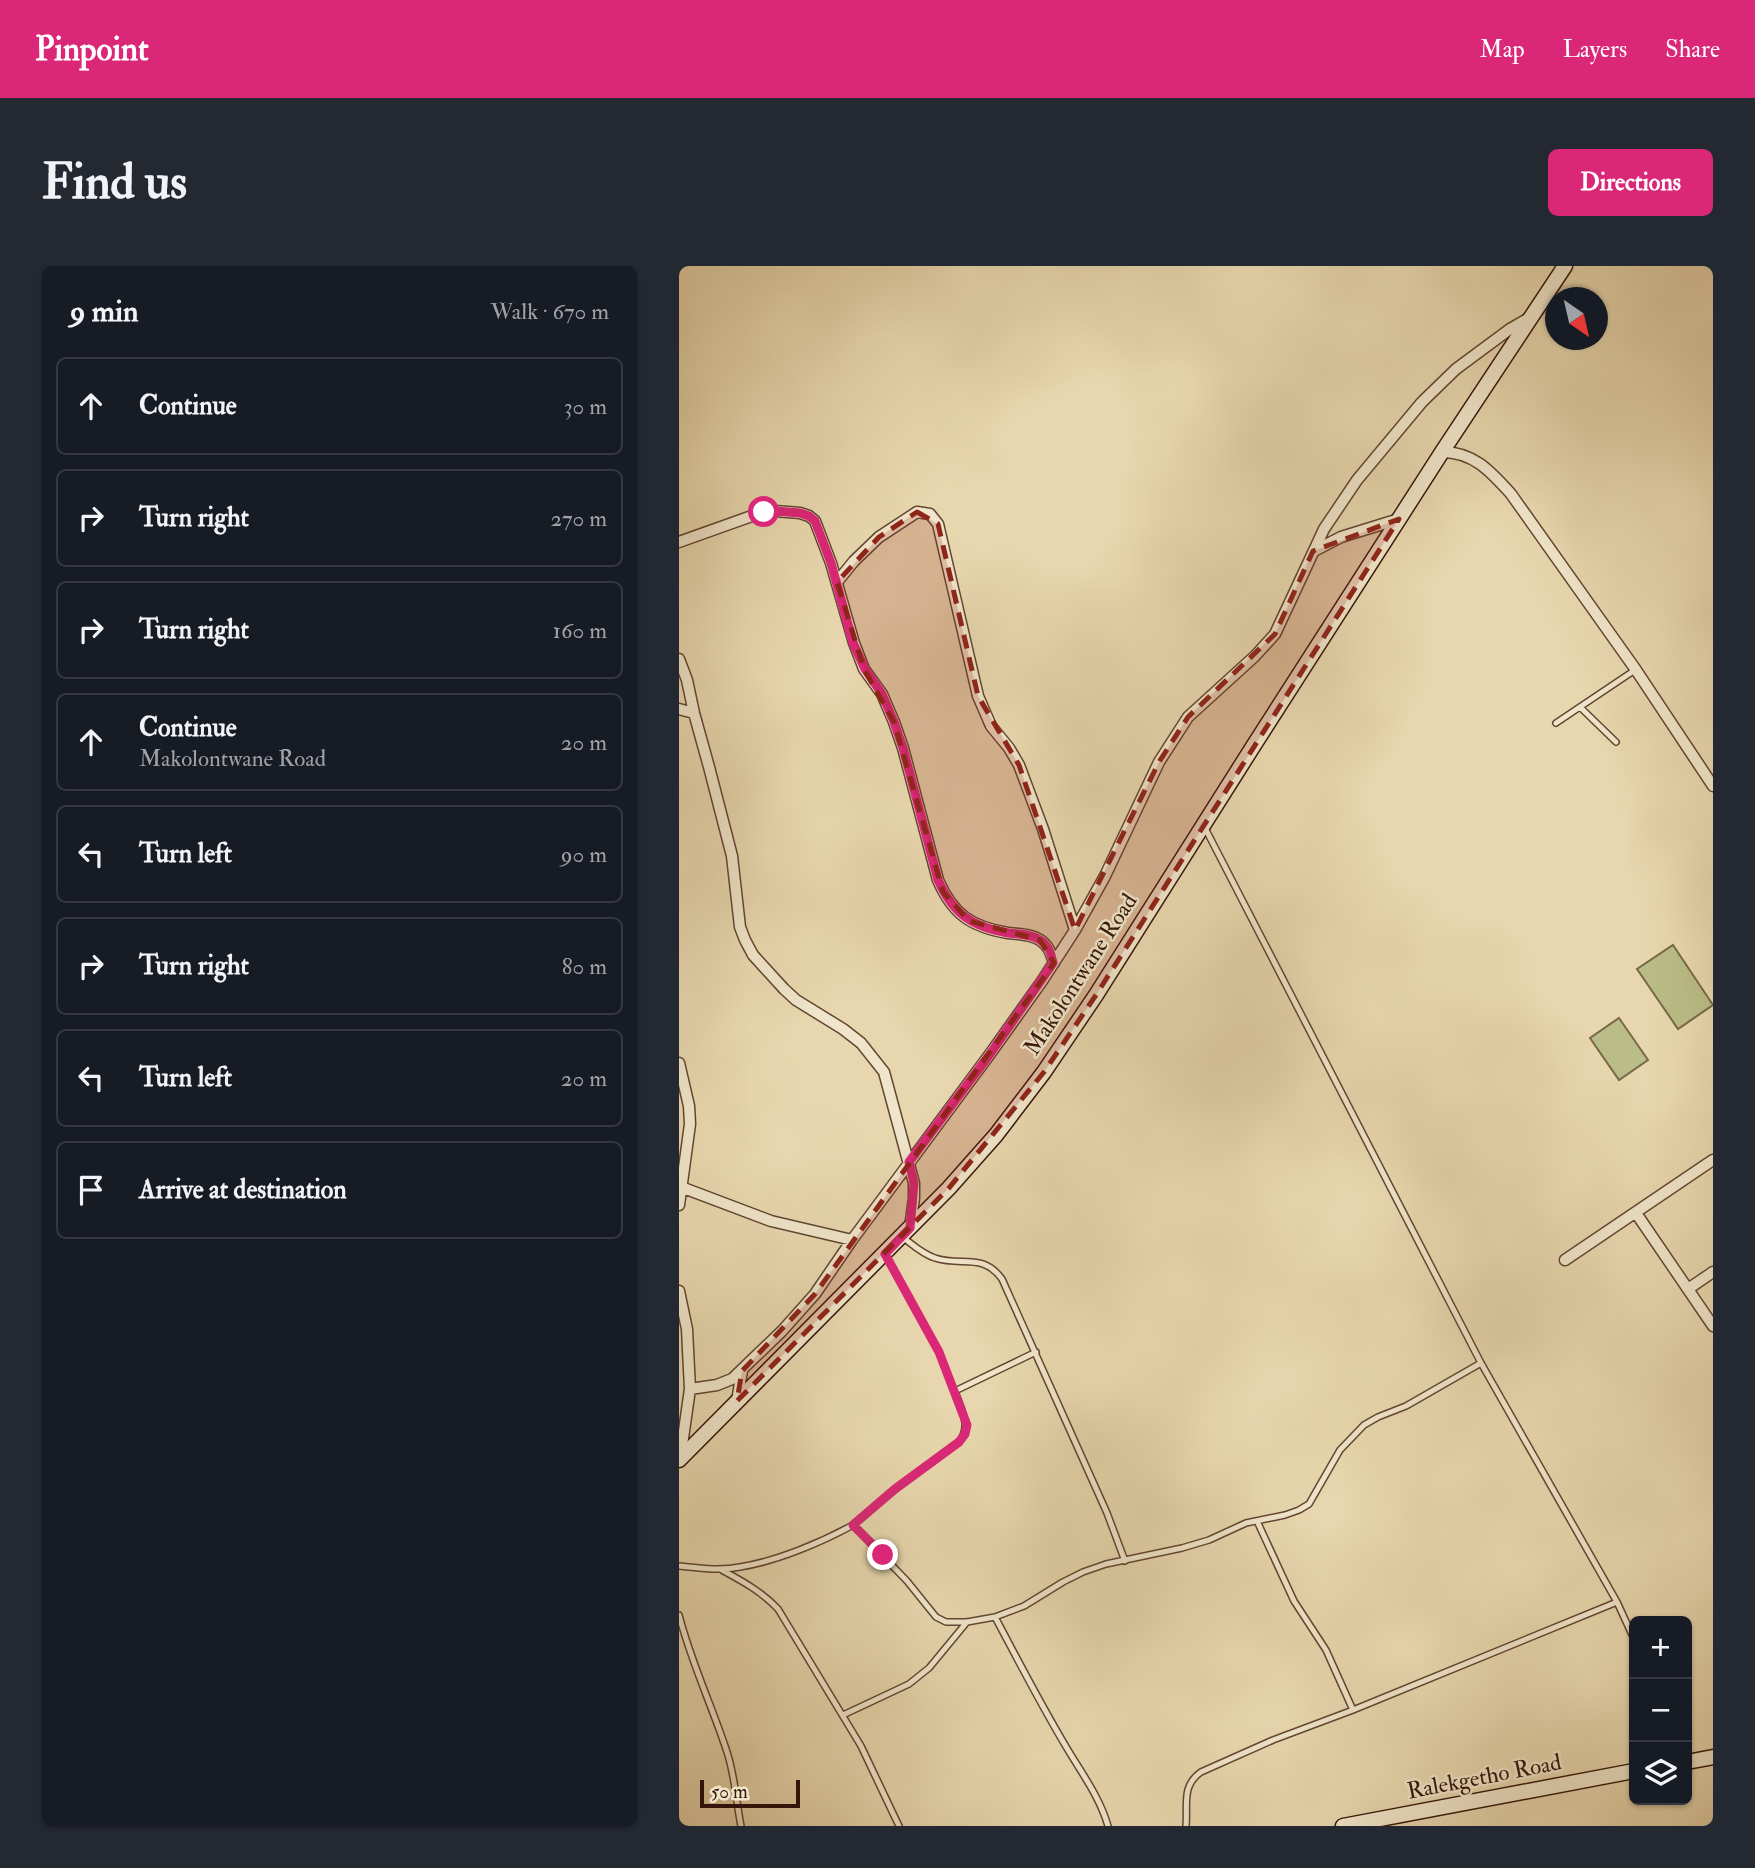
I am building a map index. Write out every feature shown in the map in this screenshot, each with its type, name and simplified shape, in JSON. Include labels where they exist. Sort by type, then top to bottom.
[{"type":"main road","name":"Makolontwane Road","points":[[679,1460],[949,1188],[996,1135],[1044,1072],[1096,995],[1442,452],[1565,266]]},
{"type":"main road","points":[[1692,1757],[1713,1757]]},
{"type":"main road","name":"Ralekgetho Road","points":[[1343,1826],[1629,1772]]},
{"type":"street","points":[[690,1389],[717,1385],[732,1379],[789,1324],[815,1294],[990,1054],[1075,930],[1105,876],[1159,762],[1188,717],[1255,656],[1275,634],[1324,529],[1356,480],[1422,402],[1456,369],[1510,329],[1534,315]]},
{"type":"street","points":[[1442,452],[1467,456],[1488,470],[1511,494],[1636,670],[1713,786]]},
{"type":"street","points":[[679,542],[764,512],[800,513],[815,521],[837,582],[853,643],[865,669],[882,694],[903,748],[943,892],[959,914],[969,921],[995,931],[1032,936],[1040,940],[1050,950],[1053,963]]},
{"type":"street","points":[[837,582],[879,537],[917,512],[930,514],[937,524],[978,696],[991,726],[1019,765],[1043,829],[1075,930]]},
{"type":"street","points":[[1313,551],[1341,537],[1399,519]]},
{"type":"street","points":[[679,659],[687,680],[732,856],[740,927],[745,940],[753,955],[796,1000],[861,1043],[884,1072],[914,1183],[906,1232]]},
{"type":"street","points":[[679,709],[694,713]]},
{"type":"street","points":[[679,1063],[689,1106],[690,1124],[679,1205]]},
{"type":"street","points":[[1565,1260],[1713,1160]]},
{"type":"street","points":[[681,1187],[771,1222],[852,1240]]},
{"type":"street","points":[[1636,1213],[1713,1326]]},
{"type":"street","points":[[1688,1289],[1713,1272]]},
{"type":"street","points":[[679,1291],[687,1329],[690,1389],[679,1460]]},
{"type":"street","points":[[737,1401],[742,1370]]},
{"type":"lane","points":[[1556,723],[1636,670]]},
{"type":"lane","points":[[1581,708],[1616,742]]},
{"type":"lane","points":[[1204,825],[1481,1363],[1617,1602],[1629,1628]]},
{"type":"lane","points":[[906,1232],[922,1252],[947,1261],[987,1264],[1003,1279],[1107,1513],[1125,1561]]},
{"type":"lane","points":[[679,1566],[720,1569],[740,1567],[769,1560],[834,1536],[853,1525],[895,1489],[959,1442],[967,1425],[954,1391],[1036,1352]]},
{"type":"lane","points":[[853,1525],[907,1581],[936,1617],[946,1622],[967,1622],[995,1617],[1024,1606],[1083,1572],[1106,1564],[1182,1548],[1257,1521],[1285,1516],[1299,1510],[1309,1504],[1340,1450],[1364,1426],[1378,1417],[1406,1406],[1481,1363]]},
{"type":"lane","points":[[1257,1521],[1294,1601],[1326,1650],[1353,1710]]},
{"type":"lane","points":[[720,1569],[755,1588],[778,1609],[862,1746],[899,1826]]},
{"type":"lane","points":[[1186,1826],[1188,1785],[1194,1777],[1226,1760],[1617,1602]]},
{"type":"lane","points":[[679,1615],[727,1753],[741,1826]]},
{"type":"lane","points":[[995,1617],[1068,1750],[1093,1789],[1108,1826]]},
{"type":"lane","points":[[843,1715],[909,1684],[929,1668],[967,1622]]},
{"type":"path","points":[[885,1254],[939,1352],[954,1391]]},
{"type":"highlighted area","points":[[917,512],[938,524],[978,696],[1019,765],[1075,930],[1159,762],[1188,717],[1275,634],[1313,551],[1399,519],[1096,995],[1044,1072],[949,1188],[737,1401],[742,1371],[815,1294],[1054,963],[1040,940],[969,921],[943,892],[894,722],[864,669],[837,582],[879,537]]},
{"type":"green space","points":[[1673,945],[1713,1005],[1678,1029],[1637,969]]},
{"type":"green space","points":[[1619,1018],[1648,1060],[1619,1080],[1590,1038]]},
{"type":"route","points":[[764,512],[800,513],[815,521],[831,563],[853,643],[865,669],[882,694],[894,722],[938,880],[951,905],[969,921],[995,931],[1032,936],[1040,940],[1050,950],[1053,963],[990,1054],[909,1162],[914,1183],[910,1228],[885,1254],[939,1352],[967,1425],[959,1442],[895,1489],[853,1525],[883,1555]]}]
